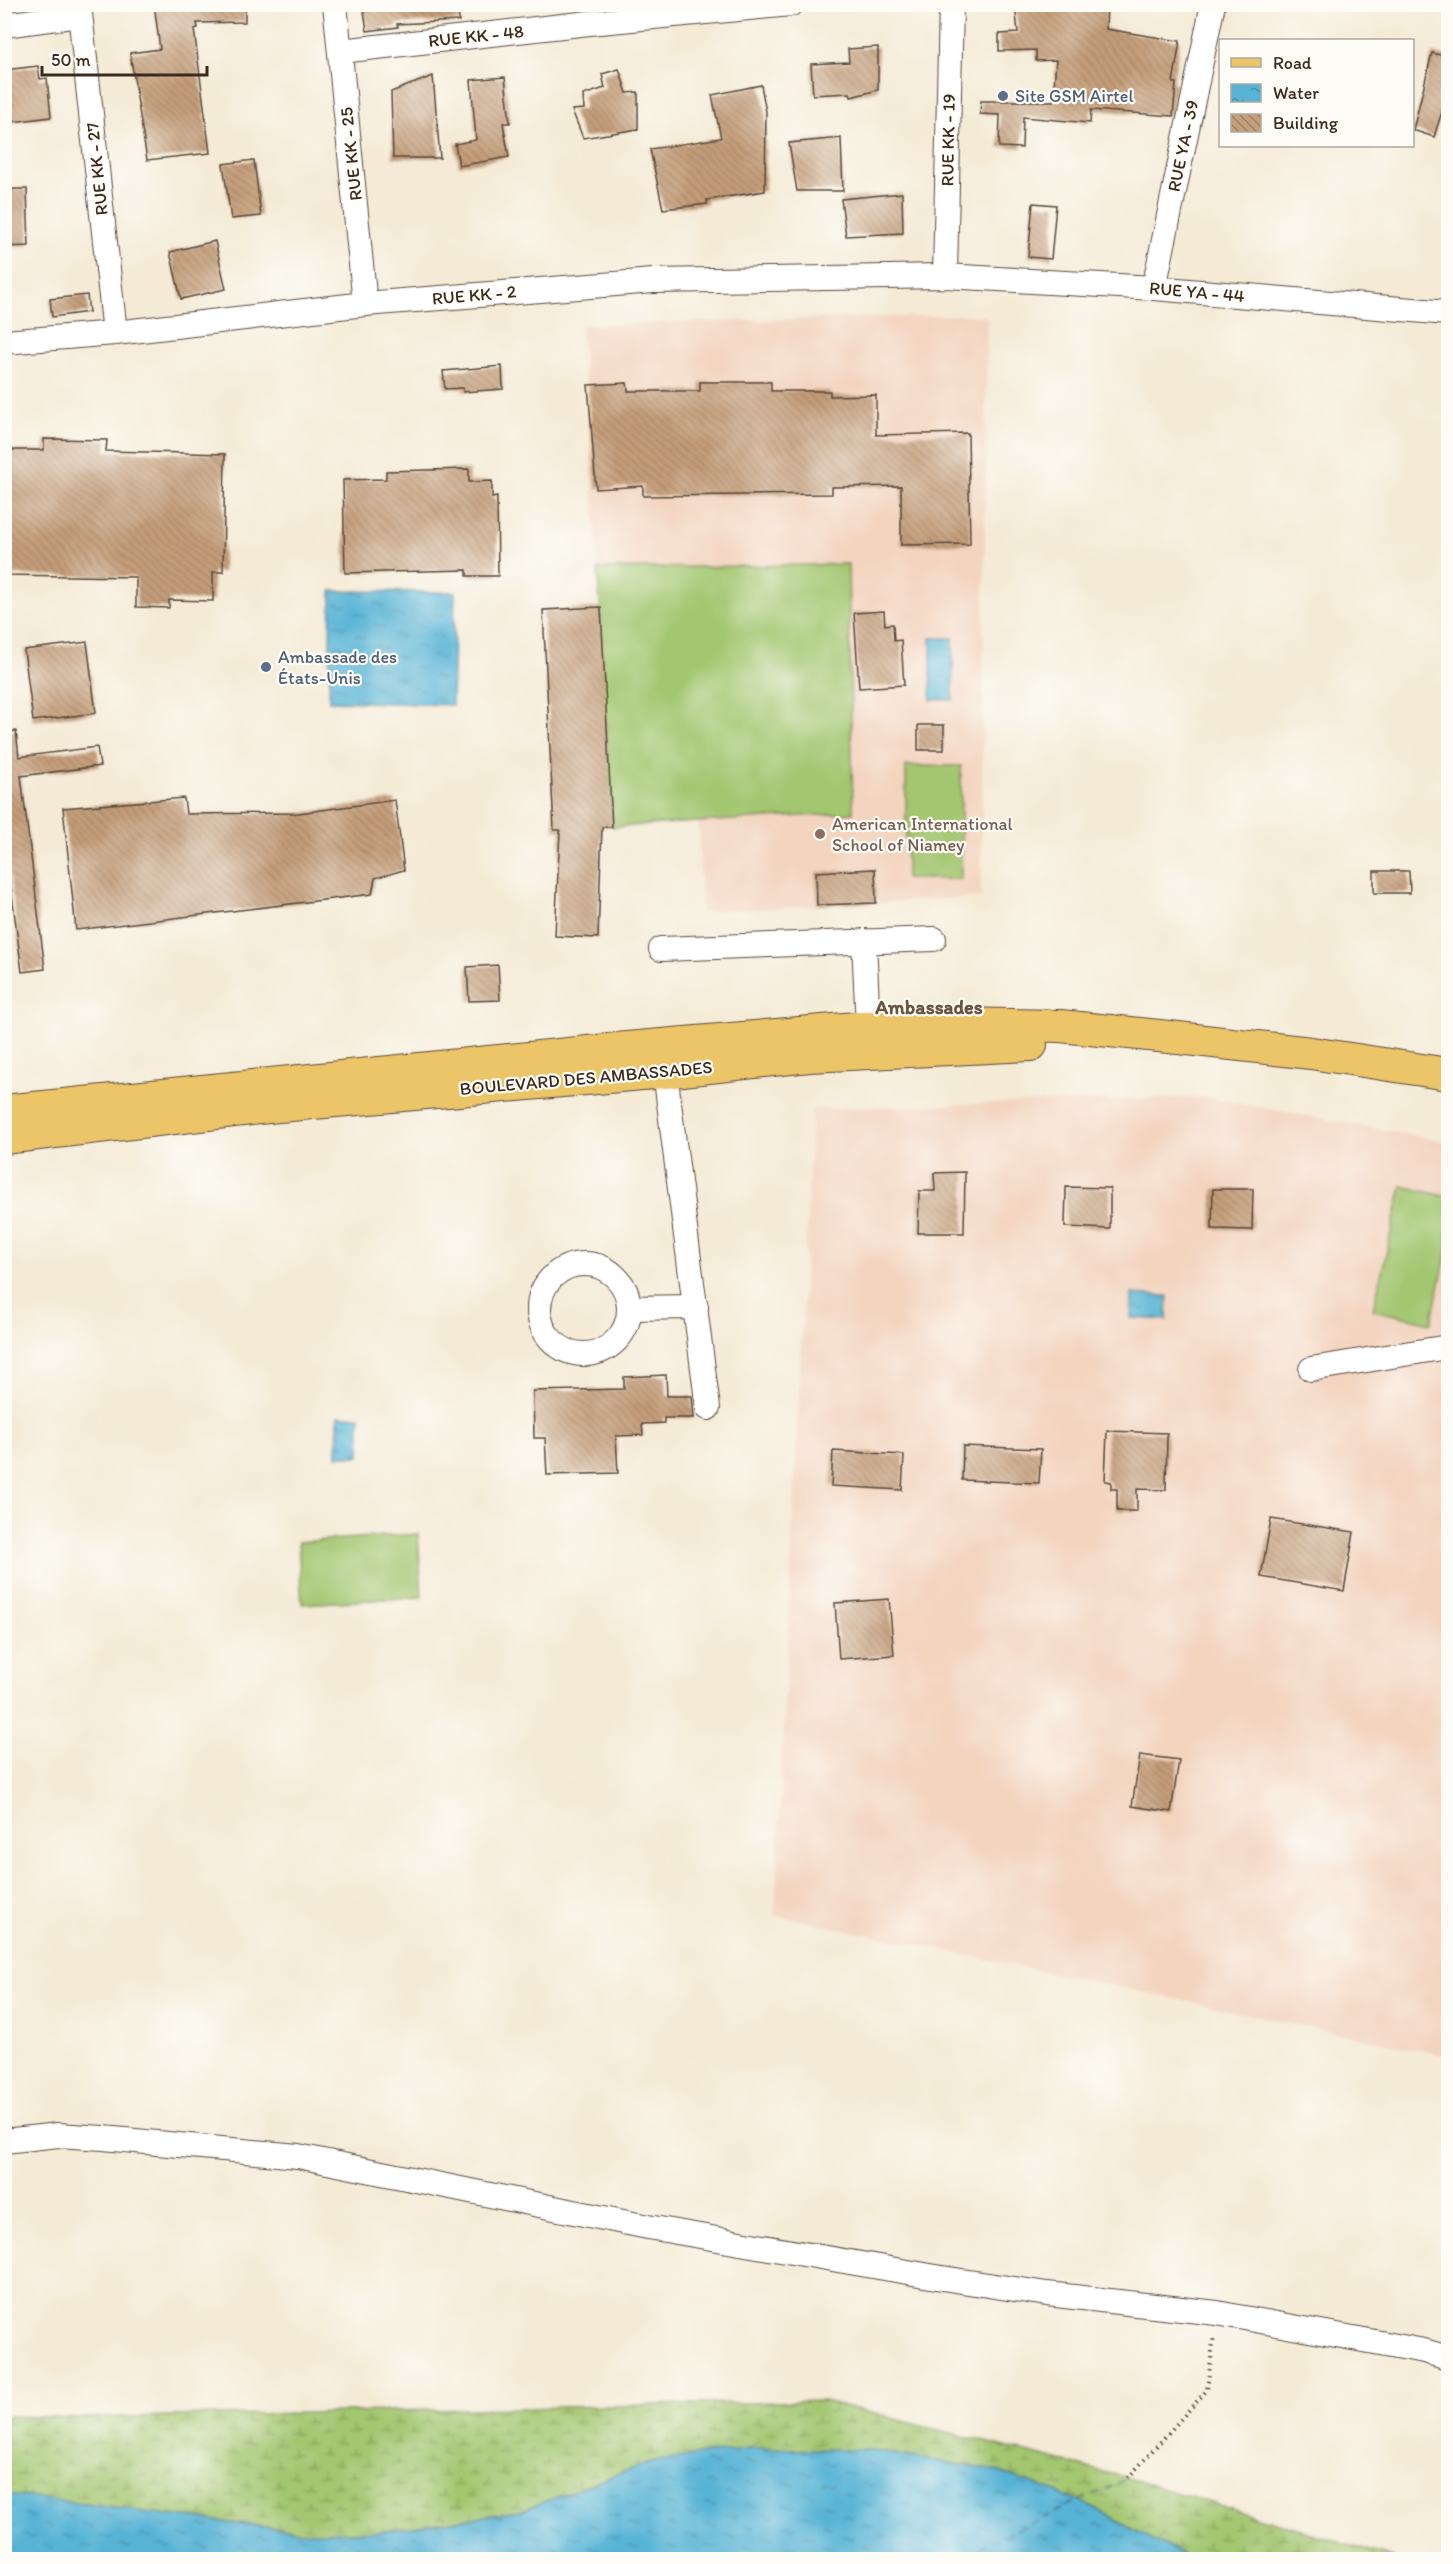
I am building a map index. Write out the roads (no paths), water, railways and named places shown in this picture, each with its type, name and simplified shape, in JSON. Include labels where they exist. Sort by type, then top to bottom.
[{"type":"main road","name":"BOULEVARD DES AMBASSADES","points":[[4,1138],[663,1058],[868,1027],[1060,1026],[1311,1053],[1449,1074]]},
{"type":"main road","name":"BOULEVARD DES AMBASSADES","points":[[4,1111],[663,1058],[809,1056],[1169,1037]]},
{"type":"street","name":"RUE KK - 25","points":[[335,4],[365,304]]},
{"type":"street","name":"RUE KK - 48","points":[[341,51],[588,14],[791,4]]},
{"type":"street","name":"RUE KK - 19","points":[[945,276],[951,4]]},
{"type":"street","name":"RUE YA - 39","points":[[1154,288],[1213,4]]},
{"type":"street","points":[[4,25],[79,10]]},
{"type":"street","name":"RUE KK - 27","points":[[79,10],[115,333]]},
{"type":"street","name":"RUE YA - 44","points":[[945,276],[1154,288],[1449,313]]},
{"type":"street","name":"RUE KK - 2","points":[[4,342],[115,333],[365,304],[653,281],[945,276]]},
{"type":"street","points":[[661,949],[934,939]]},
{"type":"street","points":[[864,941],[868,1027]]},
{"type":"street","points":[[663,1058],[708,1408]]},
{"type":"street","points":[[629,1308],[696,1307]]},
{"type":"street","points":[[1311,1369],[1449,1347]]},
{"type":"street","points":[[4,2141],[58,2135],[80,2136],[298,2156],[648,2227],[1047,2294],[1217,2313],[1413,2348],[1449,2358]]},
{"type":"water","points":[[331,591],[455,592],[452,705],[329,701]]},
{"type":"water","points":[[931,638],[953,638],[953,700],[931,700]]},
{"type":"water","points":[[1132,1294],[1168,1296],[1167,1320],[1131,1318]]},
{"type":"water","points":[[338,1416],[360,1416],[360,1456],[337,1456]]},
{"type":"water","points":[[750,2448],[867,2450],[997,2471],[1081,2501],[1190,2559],[5,2559],[5,2494],[303,2532],[379,2532],[520,2511],[650,2462]]},
{"type":"place","name":"Site GSM Airtel","points":[[1003,96]]},
{"type":"place","name":"Ambassade des États-Unis","points":[[266,667]]},
{"type":"place","name":"American International School of Niamey","points":[[820,834]]},
{"type":"district","name":"Ambassades","points":[[929,1007]]}]
